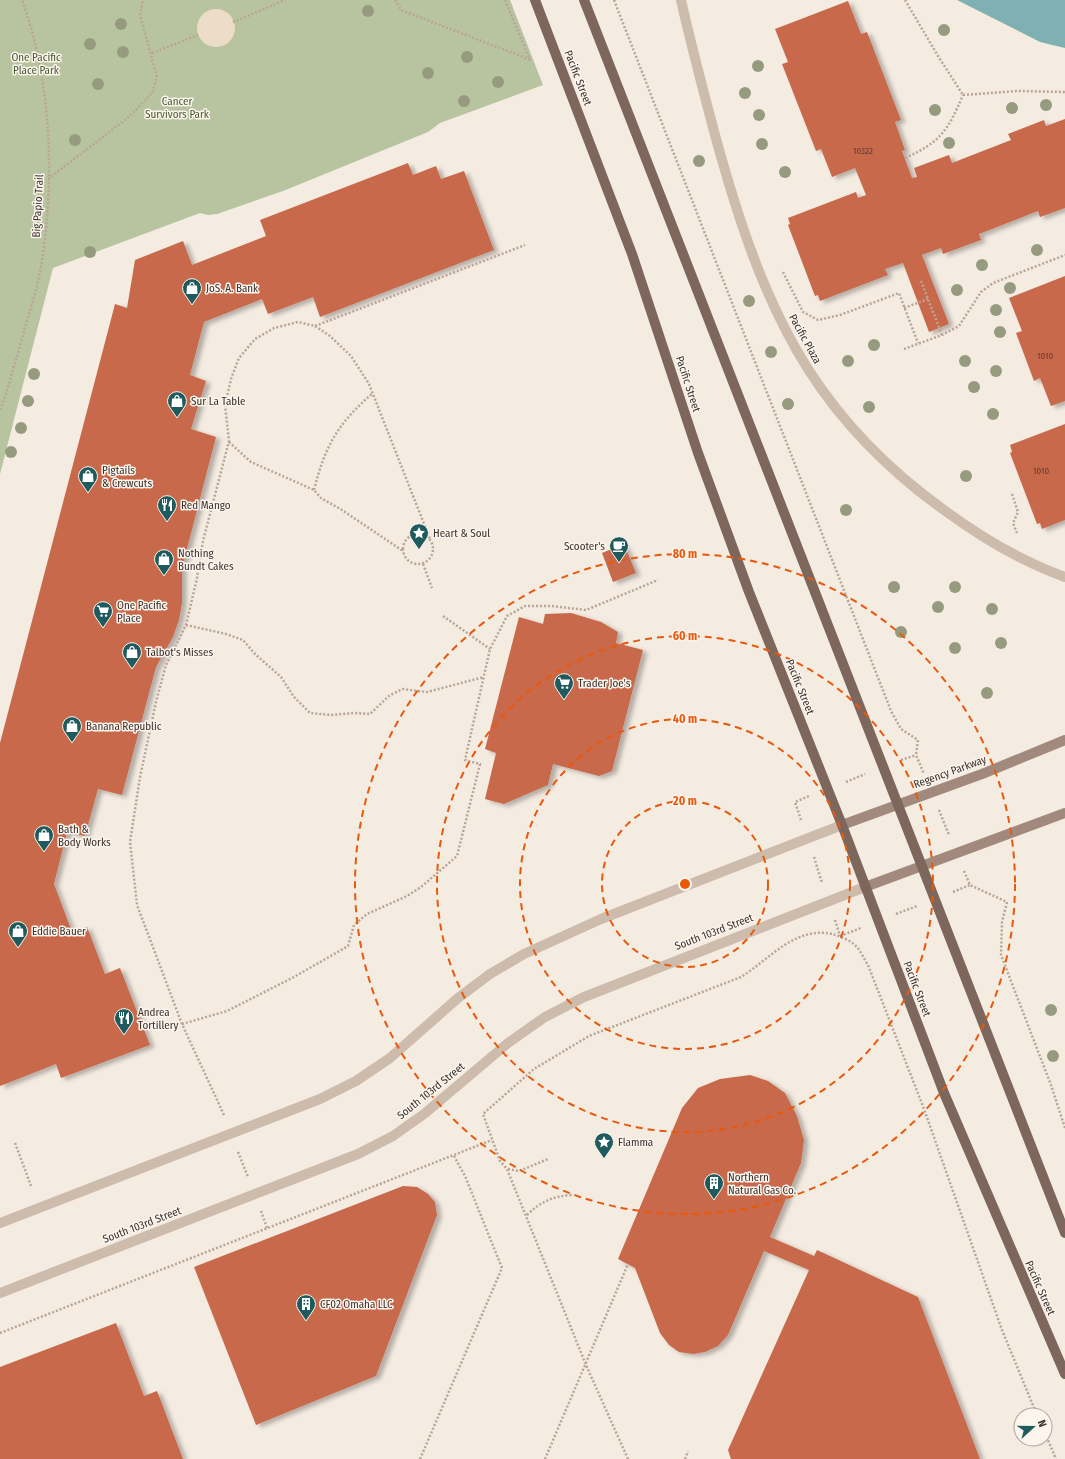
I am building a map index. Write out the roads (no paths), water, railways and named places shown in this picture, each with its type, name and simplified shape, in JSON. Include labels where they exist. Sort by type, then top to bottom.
[{"type":"main road","name":"Pacific Street","points":[[535,0],[632,254],[698,453],[749,592],[828,789],[944,1093],[1065,1374]]},
{"type":"main road","points":[[584,0],[1065,1233]]},
{"type":"main road","name":"Regency Parkway","points":[[842,825],[932,792],[1065,740]]},
{"type":"main road","points":[[865,887],[1065,813]]},
{"type":"street","name":"Pacific Plaza","points":[[681,0],[692,52],[735,204],[757,267],[786,332],[809,370],[840,413],[865,442],[883,461],[920,493],[1002,550],[1029,563],[1065,577]]},
{"type":"street","points":[[0,1222],[320,1099],[356,1081],[390,1058],[458,998],[490,974],[524,954],[601,919],[842,825]]},
{"type":"street","name":"South 103rd Street","points":[[0,1292],[358,1154],[393,1136],[424,1114],[508,1043],[544,1017],[584,997],[865,887]]},
{"type":"water","points":[[957,0],[1065,0],[1065,48],[1040,42]]},
{"type":"place","name":"JoS. A. Bank","points":[[192,305]]},
{"type":"place","name":"Sur La Table","points":[[177,418]]},
{"type":"place","name":"Pigtails & Crewcuts","points":[[88,493]]},
{"type":"place","name":"Red Mango","points":[[167,522]]},
{"type":"place","name":"Heart & Soul","points":[[419,550]]},
{"type":"place","name":"Scooter's","points":[[619,563]]},
{"type":"place","name":"Nothing Bundt Cakes","points":[[164,576]]},
{"type":"place","name":"One Pacific Place","points":[[103,628]]},
{"type":"place","name":"Talbot's Misses","points":[[132,669]]},
{"type":"place","name":"Trader Joe's","points":[[564,700]]},
{"type":"place","name":"Banana Republic","points":[[72,743]]},
{"type":"place","name":"Bath & Body Works","points":[[44,852]]},
{"type":"place","name":"Eddie Bauer","points":[[18,948]]},
{"type":"place","name":"Andrea Tortillery","points":[[124,1035]]},
{"type":"place","name":"Flamma","points":[[604,1159]]},
{"type":"place","name":"Northern Natural Gas Co.","points":[[714,1200]]},
{"type":"place","name":"CF02 Omaha LLC","points":[[306,1321]]},
{"type":"park label","name":"One Pacific Place Park","points":[[36,63]]},
{"type":"park label","name":"Cancer Survivors Park","points":[[177,107]]}]
